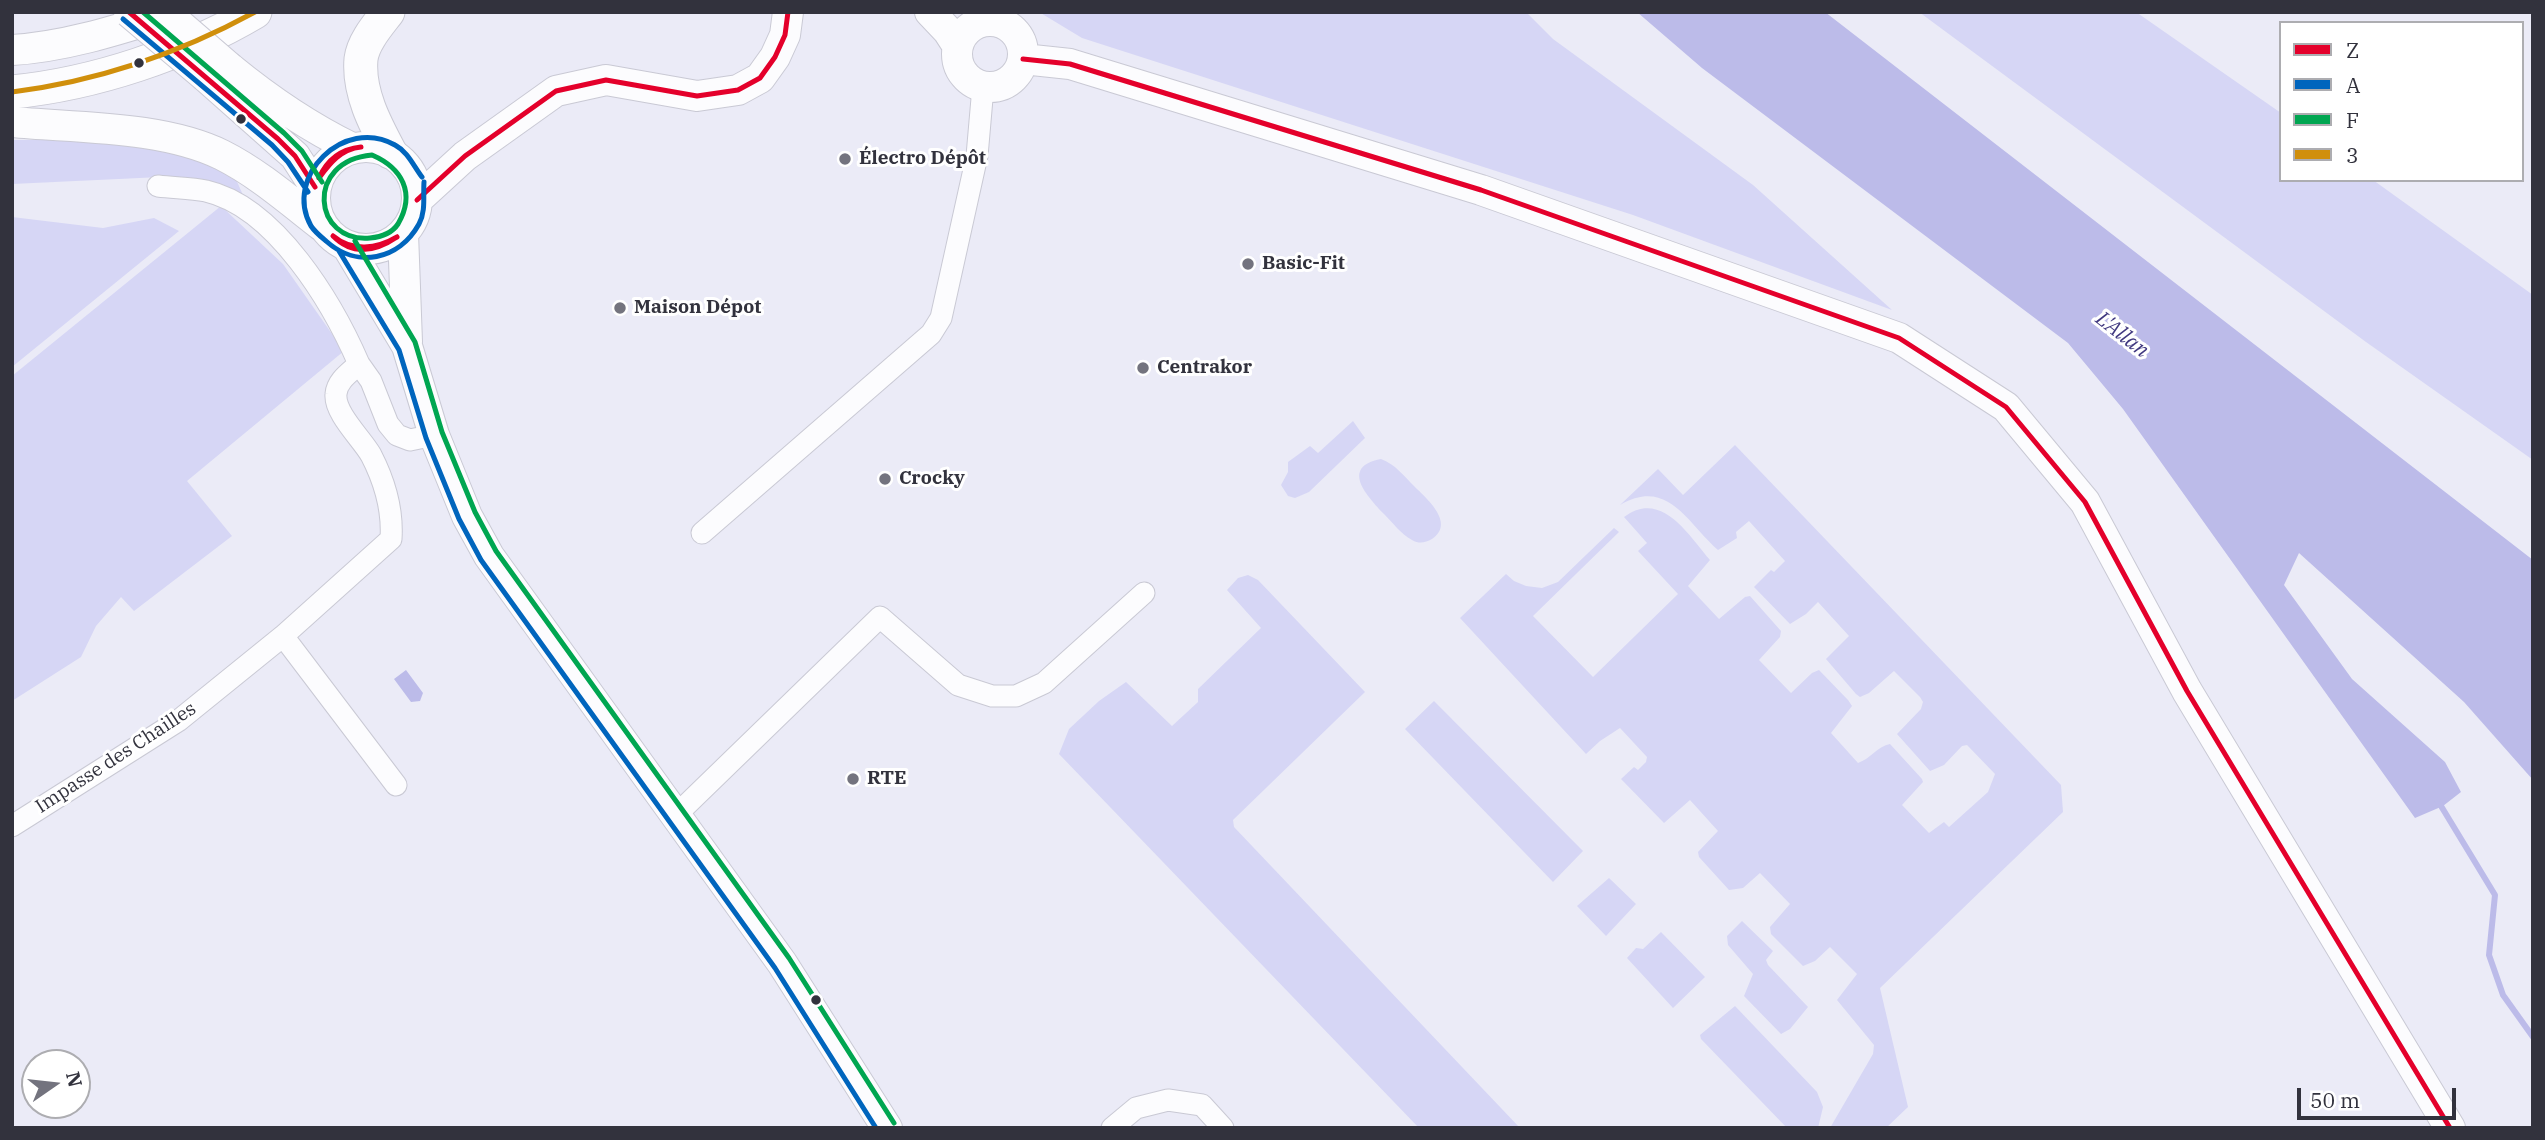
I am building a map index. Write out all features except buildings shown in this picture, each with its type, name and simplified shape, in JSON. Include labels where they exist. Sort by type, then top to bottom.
[{"type":"main road","points":[[129,12],[218,72],[272,102],[316,131],[352,148]]},
{"type":"main road","points":[[165,12],[295,156],[315,187]]},
{"type":"main road","points":[[12,50],[36,48],[113,32],[173,12]]},
{"type":"main road","points":[[12,74],[41,71],[117,50],[209,12]]},
{"type":"main road","points":[[12,92],[45,89],[127,69],[234,25],[255,12]]},
{"type":"main road","points":[[12,122],[151,134],[184,141],[223,155],[270,186],[322,226],[333,238],[347,246],[362,250],[377,249],[391,243],[403,233],[411,223],[417,200],[415,182],[373,120],[364,89],[361,58],[373,31],[388,12]]},
{"type":"main road","points":[[417,200],[465,156],[556,91],[606,80],[696,96],[738,90],[760,78],[775,57],[785,35],[788,12]]},
{"type":"main road","points":[[930,12],[957,45]]},
{"type":"main road","points":[[986,16],[1004,23],[1020,38],[1023,59],[1020,68],[1009,82],[992,88],[973,83],[958,67],[957,45],[962,34],[971,26],[982,22],[986,16]]},
{"type":"main road","points":[[1023,59],[1070,64],[1481,190],[1899,338],[2006,407],[2085,502],[2187,691],[2449,1128]]},
{"type":"main road","points":[[322,226],[314,201],[315,187],[328,162],[339,153],[352,148],[378,148],[398,160],[465,156]]},
{"type":"main road","points":[[403,233],[407,346]]},
{"type":"main road","points":[[347,246],[407,346],[434,435],[467,516],[489,556],[782,963],[887,1128]]},
{"type":"street","points":[[702,533],[931,334],[941,318],[977,156],[983,87]]},
{"type":"street","points":[[158,186],[208,192],[244,208],[284,242],[320,289],[343,326],[359,364],[371,381],[388,424],[397,435],[410,440],[434,435]]},
{"type":"street","name":"Impasse des Chailles","points":[[12,826],[178,721],[284,636],[391,539],[392,520],[386,488],[370,453],[341,414],[335,396],[340,382],[359,364]]},
{"type":"street","points":[[676,815],[880,617],[958,685],[992,696],[1016,696],[1044,683],[1144,593]]},
{"type":"street","points":[[284,636],[396,785]]},
{"type":"street","points":[[1112,1128],[1136,1108],[1168,1100],[1202,1105],[1223,1128]]},
{"type":"shaded area","points":[[1039,12],[1526,12],[1553,39],[1753,185],[1892,310],[1633,215],[1082,38]]},
{"type":"shaded area","points":[[1919,12],[2136,12],[2279,112],[2279,182],[2376,182],[2533,295],[2533,460],[2366,342]]},
{"type":"shaded area","points":[[12,140],[155,140],[235,177],[246,202],[161,177],[12,184]]},
{"type":"shaded area","points":[[221,206],[283,264],[344,351],[187,481],[232,536],[134,611],[121,597],[96,626],[81,657],[12,701],[12,376]]},
{"type":"shaded area","points":[[12,217],[103,228],[154,218],[179,231],[12,367]]},
{"type":"shaded area","points":[[1353,421],[1365,438],[1309,492],[1295,498],[1288,496],[1281,485],[1288,472],[1288,462],[1310,446],[1318,453]]},
{"type":"shaded area","points":[[1735,445],[2061,785],[2063,812],[1880,988],[1908,1107],[1886,1128],[1830,1128],[1873,1054],[1874,1045],[1837,1000],[1857,974],[1830,947],[1815,961],[1803,966],[1771,934],[1770,927],[1790,904],[1760,873],[1743,888],[1729,890],[1699,857],[1698,852],[1718,831],[1690,800],[1664,823],[1621,779],[1634,767],[1638,770],[1647,757],[1620,728],[1586,754],[1460,618],[1506,574],[1526,586],[1542,588],[1558,582],[1614,528],[1619,532],[1533,616],[1593,677],[1678,594],[1638,551],[1647,543],[1624,517],[1637,510],[1650,508],[1662,511],[1683,528],[1710,560],[1688,586],[1719,619],[1745,597],[1750,596],[1781,631],[1780,637],[1759,660],[1791,693],[1812,673],[1819,670],[1852,706],[1831,733],[1858,763],[1890,744],[1923,782],[1902,805],[1929,833],[1944,822],[1949,827],[1988,792],[1995,774],[1967,745],[1962,746],[1944,765],[1930,771],[1897,734],[1921,709],[1923,702],[1920,697],[1894,671],[1869,693],[1860,697],[1856,694],[1826,659],[1849,636],[1818,602],[1790,624],[1754,587],[1771,570],[1774,572],[1785,561],[1749,521],[1736,532],[1737,538],[1718,550],[1686,517],[1664,500],[1651,496],[1620,505],[1658,469],[1683,495]]},
{"type":"shaded area","points":[[1381,459],[1399,471],[1436,511],[1441,526],[1439,533],[1432,539],[1420,542],[1408,538],[1365,491],[1359,475],[1362,469],[1368,463]]},
{"type":"shaded area","points":[[1248,575],[1258,580],[1365,692],[1233,820],[1234,827],[1520,1128],[1419,1128],[1059,754],[1069,729],[1099,701],[1126,682],[1172,726],[1198,702],[1198,689],[1261,628],[1227,590],[1238,578]]},
{"type":"shaded area","points":[[1434,701],[1583,851],[1553,882],[1405,729]]},
{"type":"shaded area","points":[[1609,878],[1636,904],[1606,936],[1577,906]]},
{"type":"shaded area","points":[[1742,921],[1773,951],[1766,960],[1768,965],[1808,1007],[1790,1029],[1781,1034],[1744,996],[1753,974],[1728,945],[1727,936]]},
{"type":"shaded area","points":[[1661,932],[1705,977],[1673,1008],[1627,958],[1636,948],[1643,949]]},
{"type":"shaded area","points":[[1735,1006],[1817,1092],[1823,1107],[1818,1128],[1787,1128],[1701,1039],[1700,1035]]},
{"type":"water","name":"L'Allan","points":[[1637,12],[1825,12],[2533,560],[2533,780],[2464,702],[2299,553],[2284,585],[2352,679],[2445,762],[2461,792],[2443,806],[2415,818],[2123,409],[2068,343],[1702,68]]},
{"type":"water","points":[[406,670],[423,693],[420,701],[411,702],[394,679]]},
{"type":"waterway","points":[[2438,801],[2495,895],[2489,955],[2503,995],[2533,1037]]},
{"type":"transit line","name":"Z","points":[[129,12],[278,139],[295,156],[315,187]]},
{"type":"transit line","name":"F","points":[[143,12],[284,133],[302,151],[322,182]]},
{"type":"transit line","name":"3","points":[[12,92],[76,81],[137,64],[197,41],[255,12]]},
{"type":"transit line","name":"Z","points":[[417,200],[465,156],[556,91],[606,80],[697,96],[738,90],[760,78],[775,57],[785,35],[788,12]]},
{"type":"transit line","name":"A","points":[[123,19],[272,145],[288,162],[308,192]]},
{"type":"transit line","name":"Z","points":[[1023,59],[1070,64],[1481,190],[1899,338],[2006,407],[2085,502],[2187,691],[2450,1128]]},
{"type":"transit line","name":"A","points":[[422,177],[407,155],[395,145],[376,138],[356,139],[339,145],[323,156],[312,171],[305,189],[304,207],[311,226],[338,250],[351,255],[377,256],[400,246],[419,224],[423,209],[424,182]]},
{"type":"transit line","name":"Z","points":[[319,178],[336,156],[361,147]]},
{"type":"transit line","name":"Z","points":[[319,178],[342,154],[361,147]]},
{"type":"transit line","name":"F","points":[[372,155],[398,174],[406,192],[406,202],[393,230],[378,237],[351,236],[337,228],[328,216],[324,201],[326,185],[335,171],[350,160],[372,155]]},
{"type":"transit line","name":"Z","points":[[333,236],[356,247],[373,246],[397,237]]},
{"type":"transit line","name":"Z","points":[[333,236],[348,247],[364,250],[381,246],[397,237]]},
{"type":"transit line","name":"F","points":[[355,241],[415,342],[442,432],[475,512],[496,551],[789,958],[894,1123]]},
{"type":"transit line","name":"A","points":[[339,251],[399,350],[426,438],[459,519],[481,560],[775,968],[876,1128]]},
{"type":"place","name":"Électro Dépôt","points":[[845,159]]},
{"type":"place","name":"Basic-Fit","points":[[1248,264]]},
{"type":"place","name":"Maison Dépot","points":[[620,308]]},
{"type":"place","name":"Centrakor","points":[[1143,368]]},
{"type":"place","name":"Crocky","points":[[885,479]]},
{"type":"place","name":"RTE","points":[[853,779]]}]
